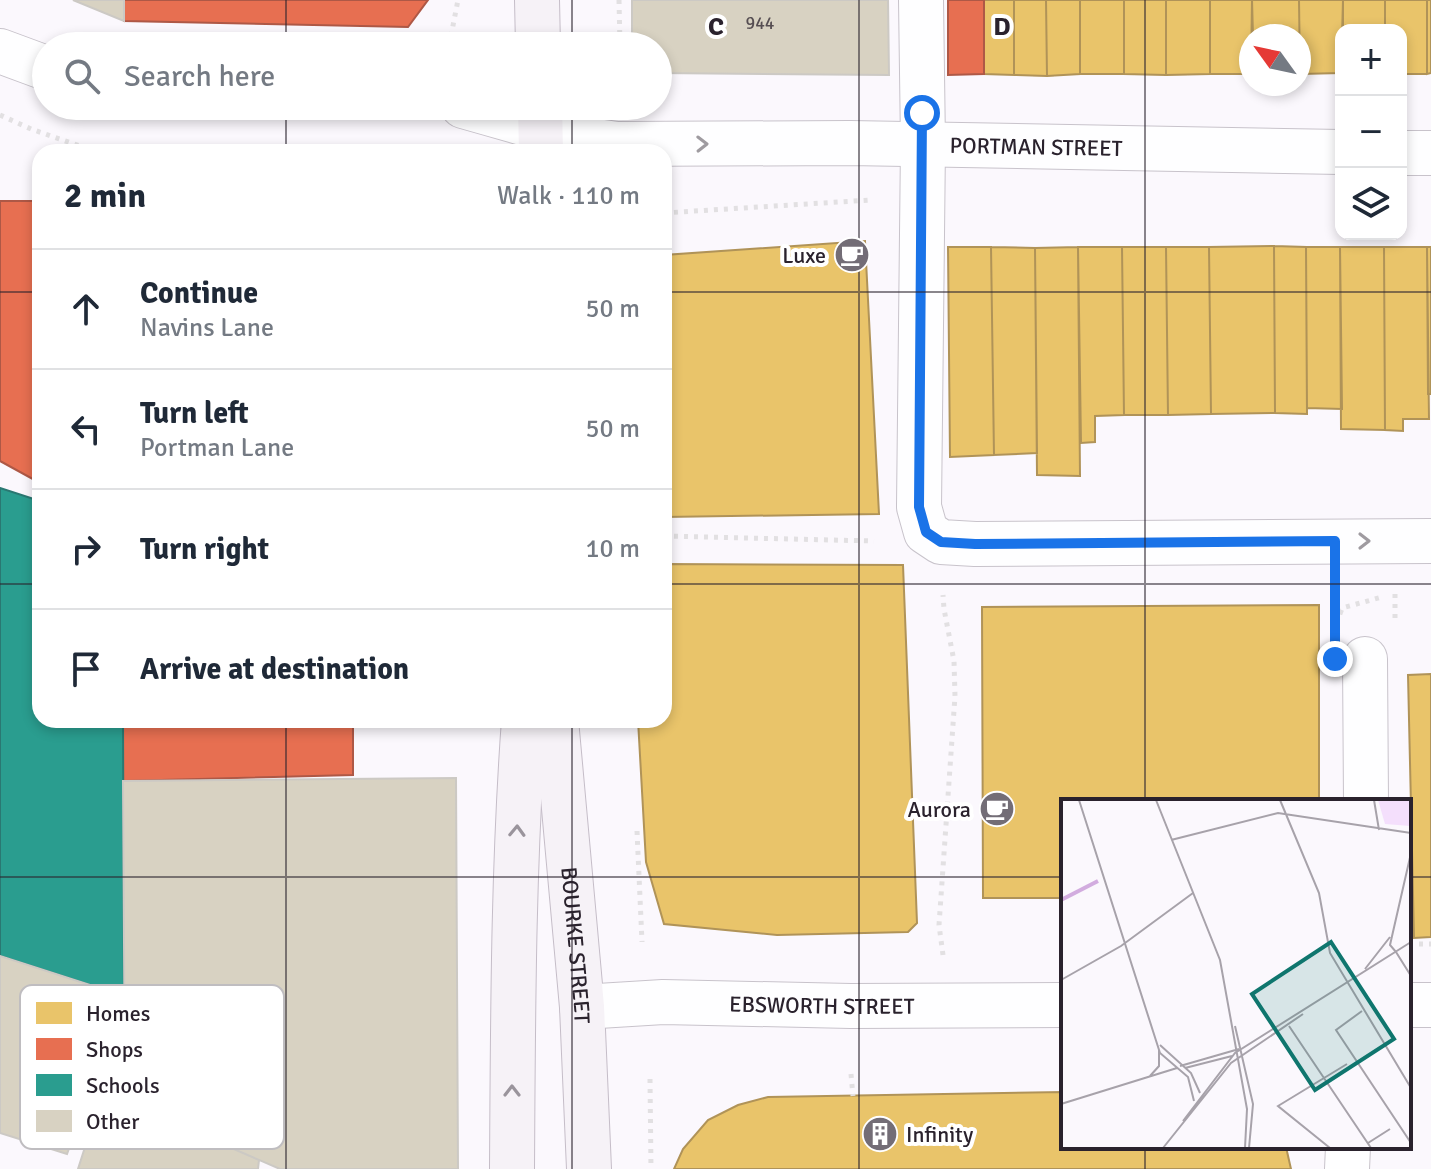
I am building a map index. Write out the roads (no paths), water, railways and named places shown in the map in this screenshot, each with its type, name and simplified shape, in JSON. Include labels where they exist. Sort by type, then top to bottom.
[{"type":"main road","points":[[537,0],[538,32]]},
{"type":"main road","points":[[512,1169],[514,909],[523,728]]},
{"type":"main road","name":"BOURKE STREET","points":[[557,728],[582,1007],[589,1169]]},
{"type":"street","points":[[921,0],[923,144],[919,507],[926,532],[941,542],[975,544],[1413,541]]},
{"type":"street","points":[[0,51],[32,63]]},
{"type":"street","name":"PORTMAN STREET","points":[[510,120],[591,141],[617,144],[923,144],[1335,152]]},
{"type":"street","points":[[1407,153],[1431,153]]},
{"type":"street","points":[[1365,659],[1366,799]]},
{"type":"street","name":"EBSWORTH STREET","points":[[582,1007],[663,1002],[851,1006],[1061,1005]]},
{"type":"street","points":[[1347,1169],[1348,1149]]},
{"type":"place","name":"Luxe","points":[[852,255]]},
{"type":"place","name":"Aurora","points":[[997,809]]},
{"type":"place","name":"Infinity","points":[[880,1134]]}]
